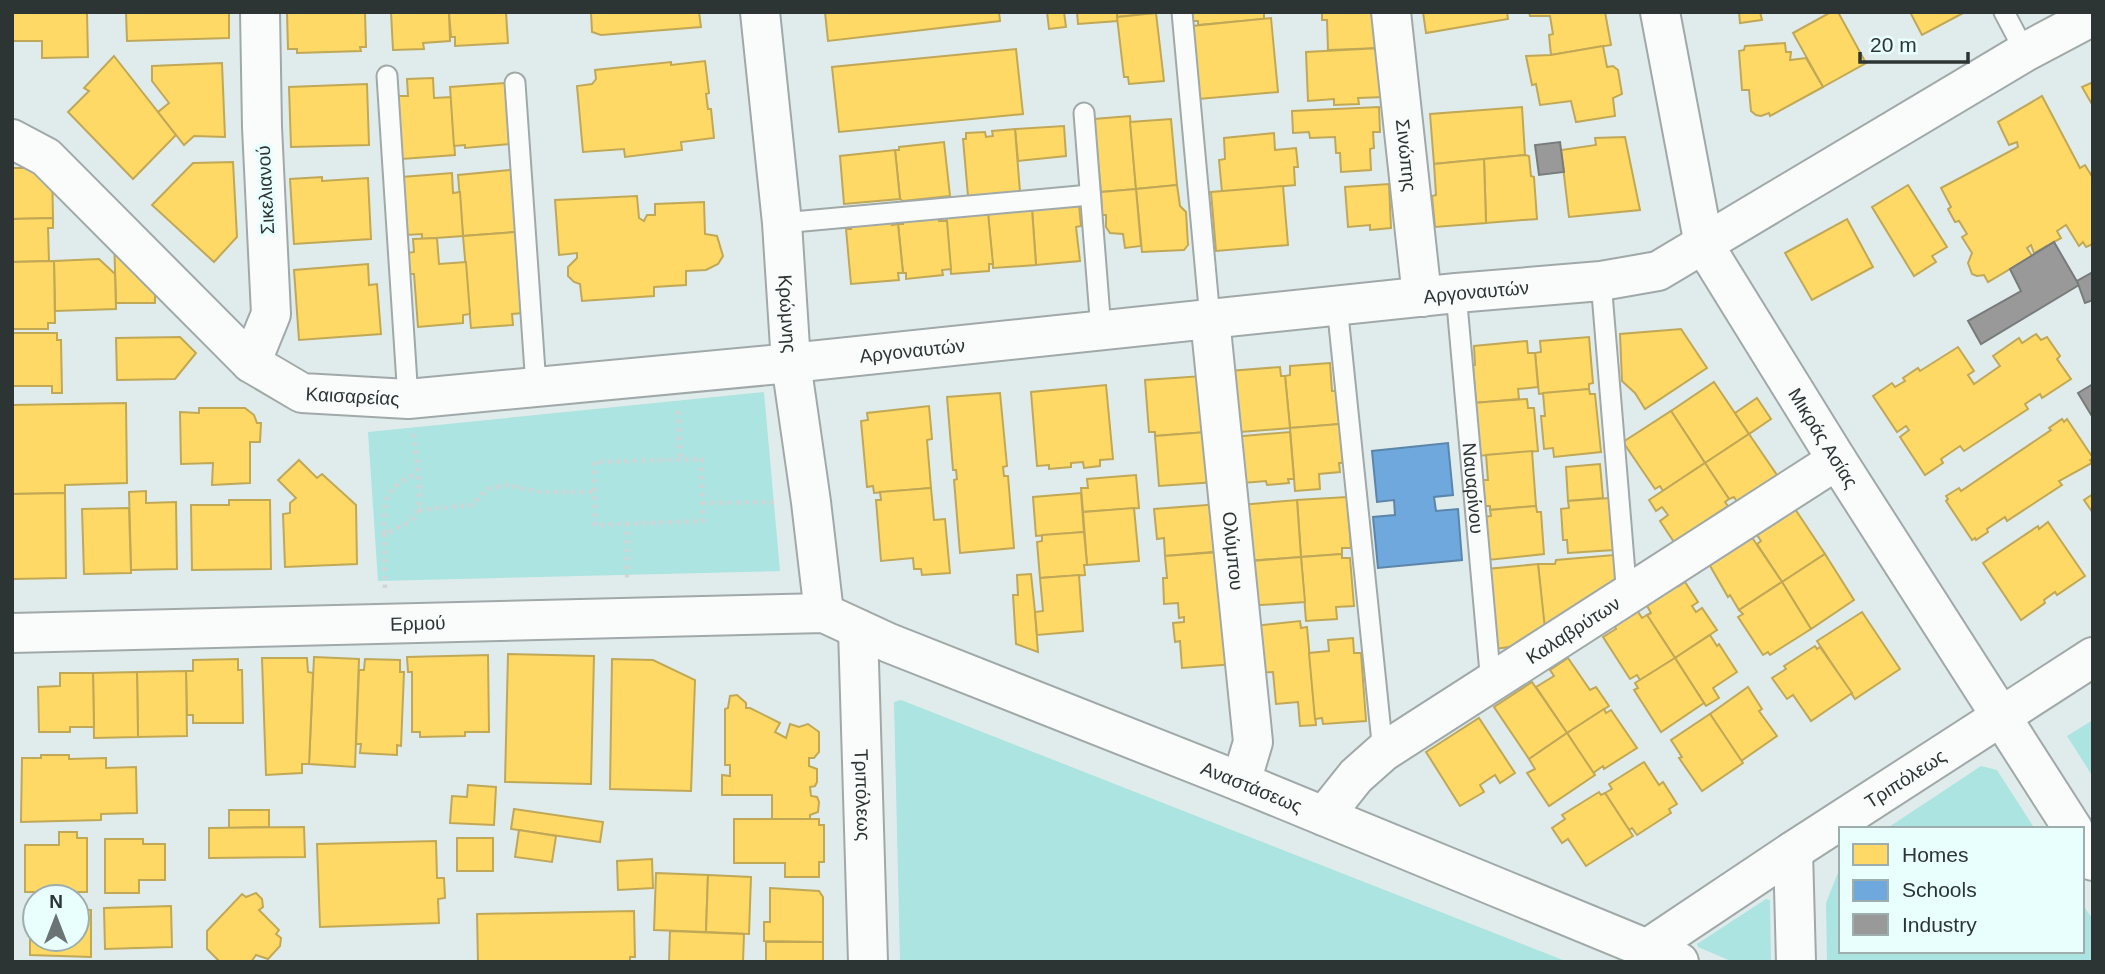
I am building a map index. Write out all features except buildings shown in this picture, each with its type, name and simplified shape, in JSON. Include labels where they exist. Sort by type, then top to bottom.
[{"type":"street","name":"Σικελιανού","points":[[251,363],[271,314],[262,127],[260,12]]},
{"type":"street","name":"Κρώμνης","points":[[761,12],[782,223],[791,363],[824,613]]},
{"type":"street","name":"Σινώπης","points":[[1391,12],[1439,295]]},
{"type":"street","name":"Μικράς Ασίας","points":[[1660,12],[1704,245],[1837,460],[2072,827]]},
{"type":"street","name":"Αργοναυτών","points":[[791,363],[1337,305],[1601,281],[1658,271],[2025,52],[2093,16]]},
{"type":"street","name":"Καισαρείας","points":[[12,139],[46,157],[251,363],[302,393],[408,399],[791,363]]},
{"type":"street","name":"Ολύμπου","points":[[1210,319],[1253,743],[1241,782]]},
{"type":"street","name":"Καλαβρύτων","points":[[1324,816],[1356,776],[1383,752],[1837,460]]},
{"type":"street","name":"Αναστάσεως","points":[[824,613],[1664,955]]},
{"type":"street","name":"Ερμού","points":[[12,633],[824,613]]},
{"type":"street","name":"Τριπόλεως","points":[[858,629],[867,962]]},
{"type":"street","name":"Τριπόλεως","points":[[1664,955],[1793,851],[2093,657]]},
{"type":"street","points":[[1793,851],[1796,962]]},
{"type":"lane","points":[[1182,12],[1210,319]]},
{"type":"lane","points":[[2004,12],[2025,52]]},
{"type":"lane","points":[[387,76],[408,399]]},
{"type":"lane","points":[[515,83],[536,386]]},
{"type":"lane","points":[[1084,113],[1101,330]]},
{"type":"lane","points":[[782,223],[1090,195]]},
{"type":"lane","points":[[1601,281],[1627,597]]},
{"type":"lane","name":"Ναυαρίνου","points":[[1439,295],[1491,684]]},
{"type":"lane","points":[[1337,305],[1383,752]]},
{"type":"path","points":[[676,373],[680,459]]},
{"type":"path","points":[[384,534],[414,518],[418,510],[417,472],[408,399]]},
{"type":"path","points":[[702,459],[703,522],[596,524],[594,492],[594,461],[702,459]]},
{"type":"path","points":[[386,624],[384,503],[390,492],[417,472]]},
{"type":"path","points":[[418,510],[472,505],[487,489],[507,485],[540,492],[594,492]]},
{"type":"path","points":[[702,503],[811,502]]},
{"type":"path","points":[[627,523],[628,618]]},
{"type":"shaded area","points":[[764,392],[780,571],[378,581],[368,432]]},
{"type":"shaded area","points":[[901,700],[1568,962],[900,962],[894,702]]},
{"type":"shaded area","points":[[2093,720],[2093,777],[2067,736]]},
{"type":"shaded area","points":[[1981,766],[1997,770],[2034,827],[1889,827]]},
{"type":"shaded area","points":[[1839,870],[1839,953],[2084,953],[2084,906],[2093,920],[2093,962],[1827,962],[1826,903]]},
{"type":"shaded area","points":[[1766,899],[1770,900],[1771,962],[1733,962],[1698,947],[1697,944]]}]
